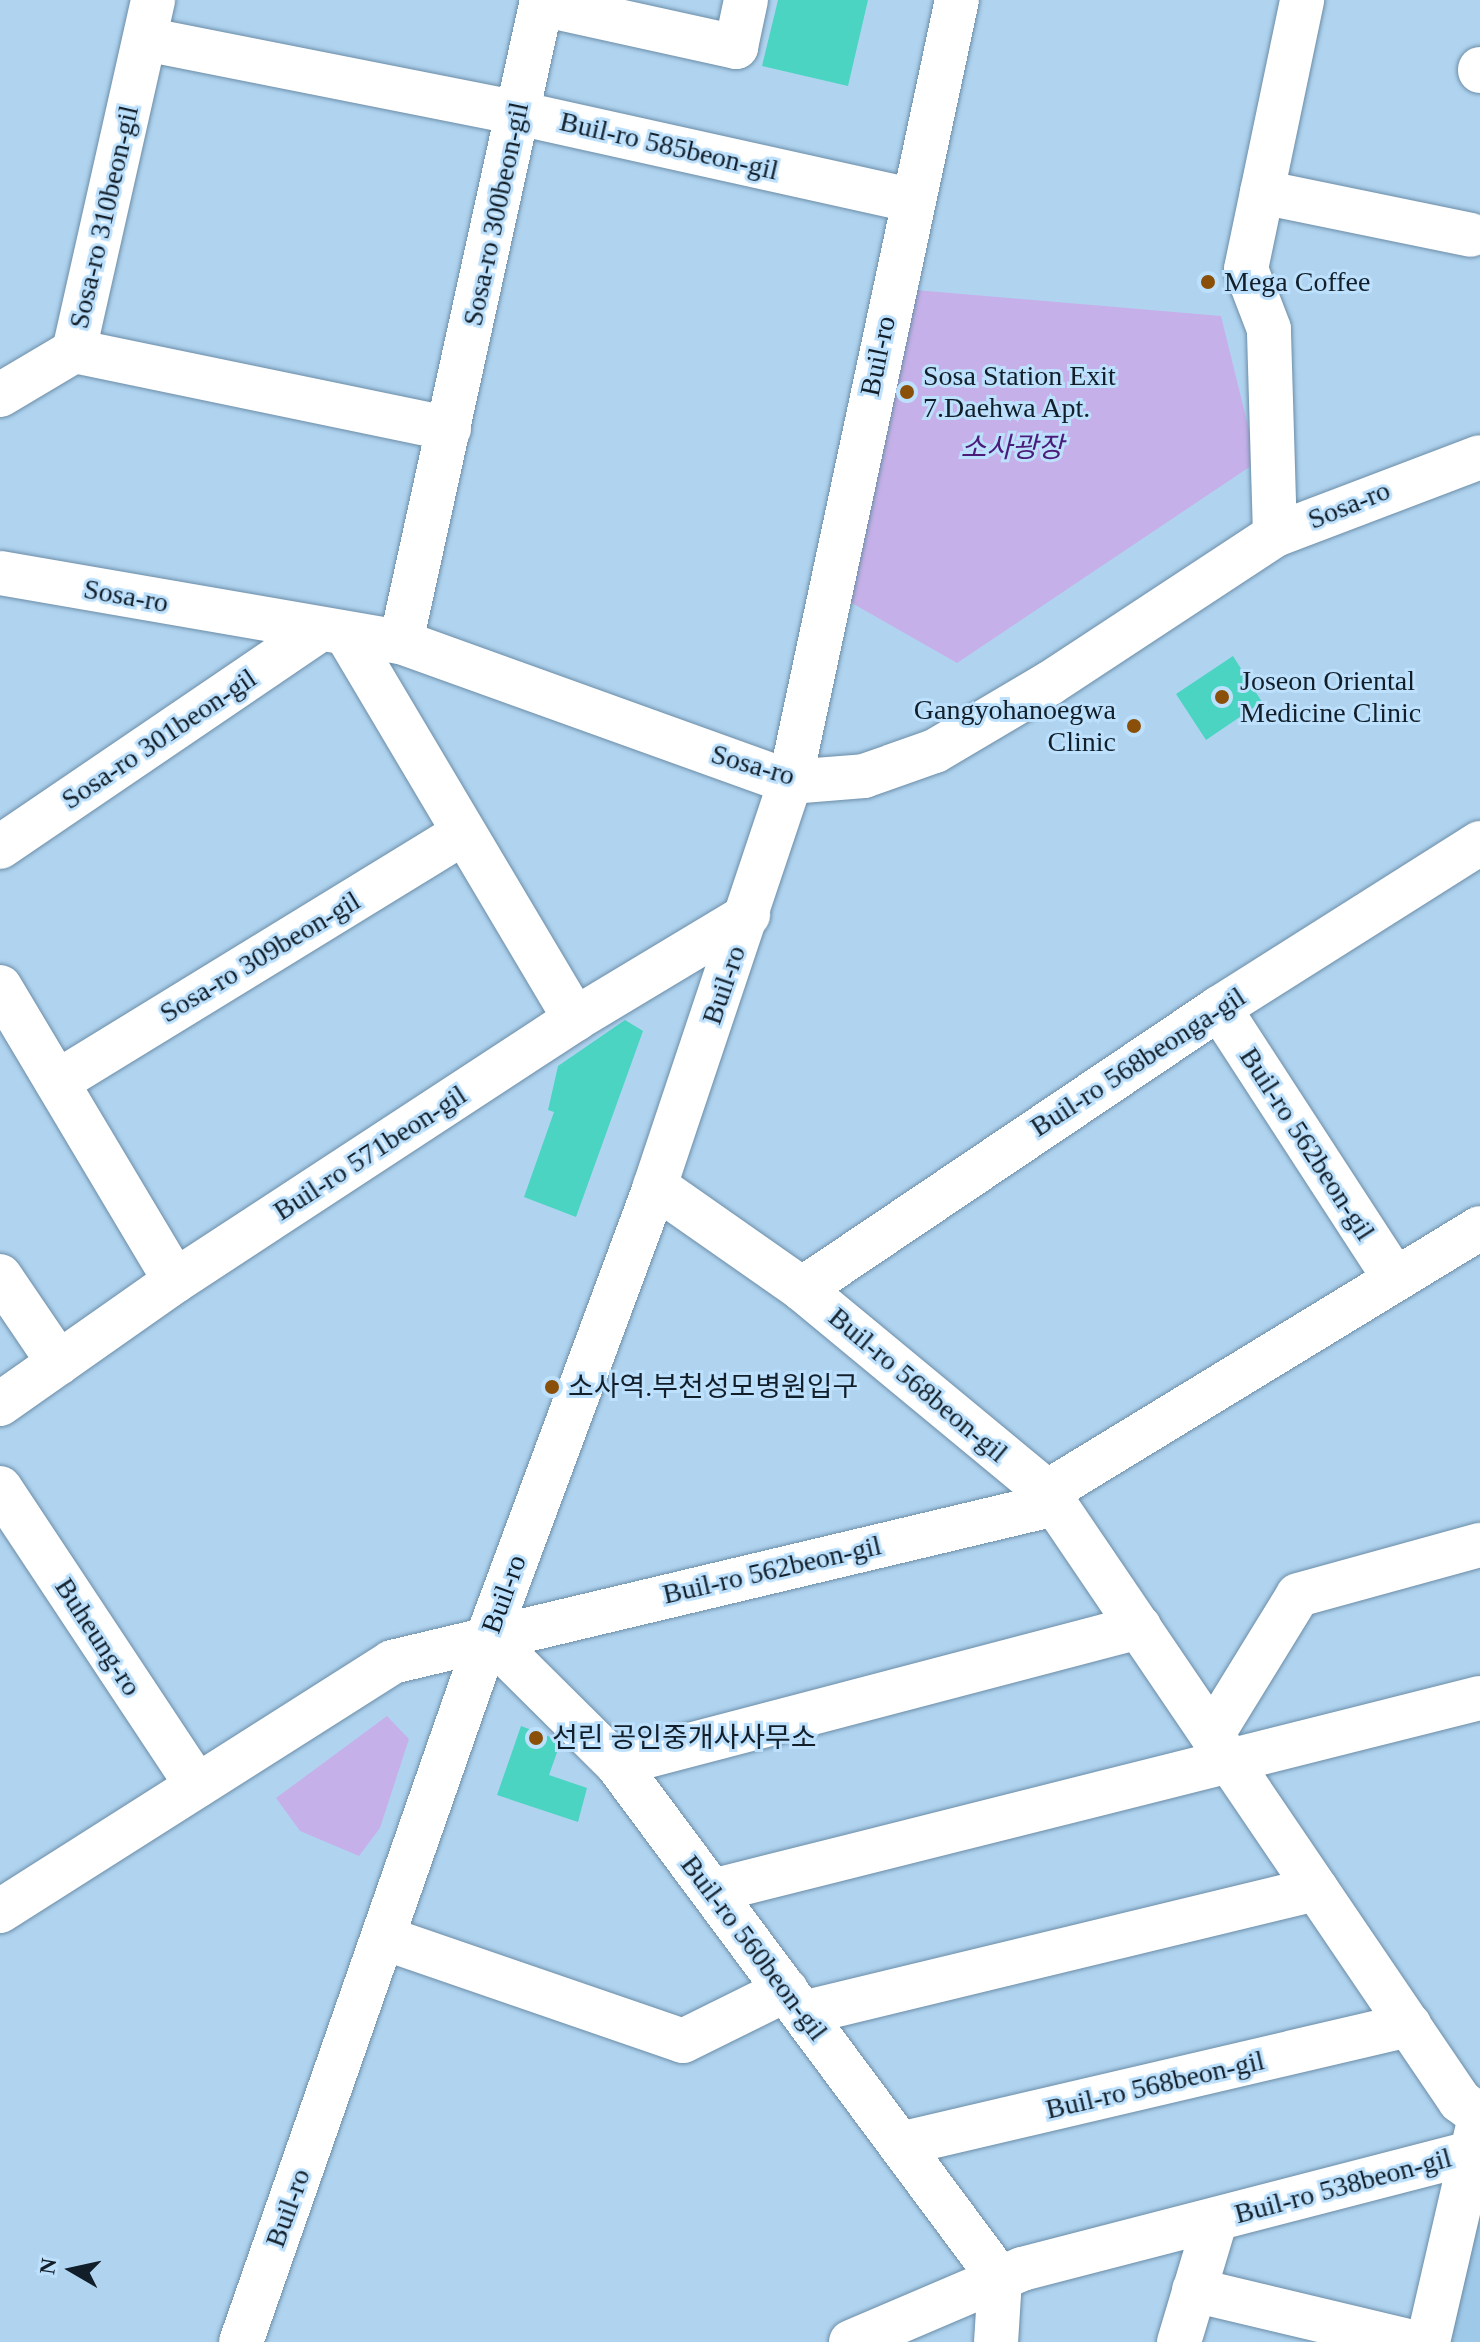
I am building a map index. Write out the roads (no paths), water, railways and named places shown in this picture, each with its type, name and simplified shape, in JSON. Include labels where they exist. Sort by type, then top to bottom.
[{"type":"street","points":[[542,2],[736,47],[746,0]]},
{"type":"street","name":"Buil-ro","points":[[241,2342],[488,1636],[655,1186],[790,782],[910,200],[957,0]]},
{"type":"street","points":[[1275,535],[1269,329],[1246,269],[1302,0]]},
{"type":"street","name":"Sosa-ro 300beon-gil","points":[[401,642],[542,2]]},
{"type":"street","name":"Buil-ro 585beon-gil","points":[[149,20],[518,113],[910,200]]},
{"type":"street","name":"Sosa-ro 310beon-gil","points":[[0,395],[74,351],[149,20]]},
{"type":"street","points":[[1262,192],[1471,235]]},
{"type":"street","points":[[74,351],[449,429]]},
{"type":"street","name":"Sosa-ro","points":[[0,573],[332,633],[401,642],[790,782],[864,776],[935,751],[1050,683],[1275,535],[1480,457]]},
{"type":"street","points":[[332,633],[464,833],[575,1019]]},
{"type":"street","name":"Sosa-ro 301beon-gil","points":[[0,847],[332,633]]},
{"type":"street","name":"Sosa-ro 309beon-gil","points":[[57,1082],[464,833]]},
{"type":"street","name":"Buil-ro 568beonga-gil","points":[[802,1289],[1219,1008],[1480,843]]},
{"type":"street","name":"Buil-ro 571beon-gil","points":[[0,1404],[175,1281],[575,1019],[748,915]]},
{"type":"street","points":[[0,987],[175,1281]]},
{"type":"street","name":"Buil-ro 562beon-gil","points":[[1219,1008],[1395,1279]]},
{"type":"street","name":"Buil-ro 568beon-gil","points":[[655,1186],[802,1289],[1051,1498],[1477,2130]]},
{"type":"street","name":"Buil-ro 562beon-gil","points":[[488,1636],[1051,1498],[1480,1228]]},
{"type":"street","points":[[0,1276],[59,1363]]},
{"type":"street","name":"Buheung-ro","points":[[0,1488],[197,1786]]},
{"type":"street","points":[[1220,1748],[1298,1595],[1480,1545]]},
{"type":"street","points":[[617,1764],[1139,1627]]},
{"type":"street","points":[[0,1911],[392,1662],[488,1636]]},
{"type":"street","name":"Buil-ro 560beon-gil","points":[[488,1636],[617,1764],[1000,2279]]},
{"type":"street","points":[[712,1891],[1220,1748],[1480,1698]]},
{"type":"street","points":[[384,1938],[683,2041],[794,2002],[1316,1889]]},
{"type":"street","name":"Buil-ro 568beon-gil","points":[[900,2144],[1409,2025]]},
{"type":"street","points":[[1428,2342],[1477,2130]]},
{"type":"street","name":"Buil-ro 538beon-gil","points":[[851,2342],[1000,2279],[1216,2219],[1477,2130]]},
{"type":"street","name":"Buil-ro 538beon-gil","points":[[1179,2342],[1216,2219]]},
{"type":"street","points":[[996,2342],[1000,2279]]},
{"type":"street","points":[[1194,2290],[1412,2342]]},
{"type":"place","name":"Mega Coffee","points":[[1208,282]]},
{"type":"place","name":"Sosa Station Exit 7.Daehwa Apt.","points":[[907,392]]},
{"type":"place","name":"Joseon Oriental Medicine Clinic","points":[[1222,697]]},
{"type":"place","name":"Gangyohanoegwa Clinic","points":[[1134,726]]},
{"type":"place","name":"소사역.부천성모병원입구","points":[[552,1387]]},
{"type":"place","name":"선린 공인중개사사무소","points":[[536,1738]]},
{"type":"park label","name":"소사광장","points":[[1012,448]]}]
